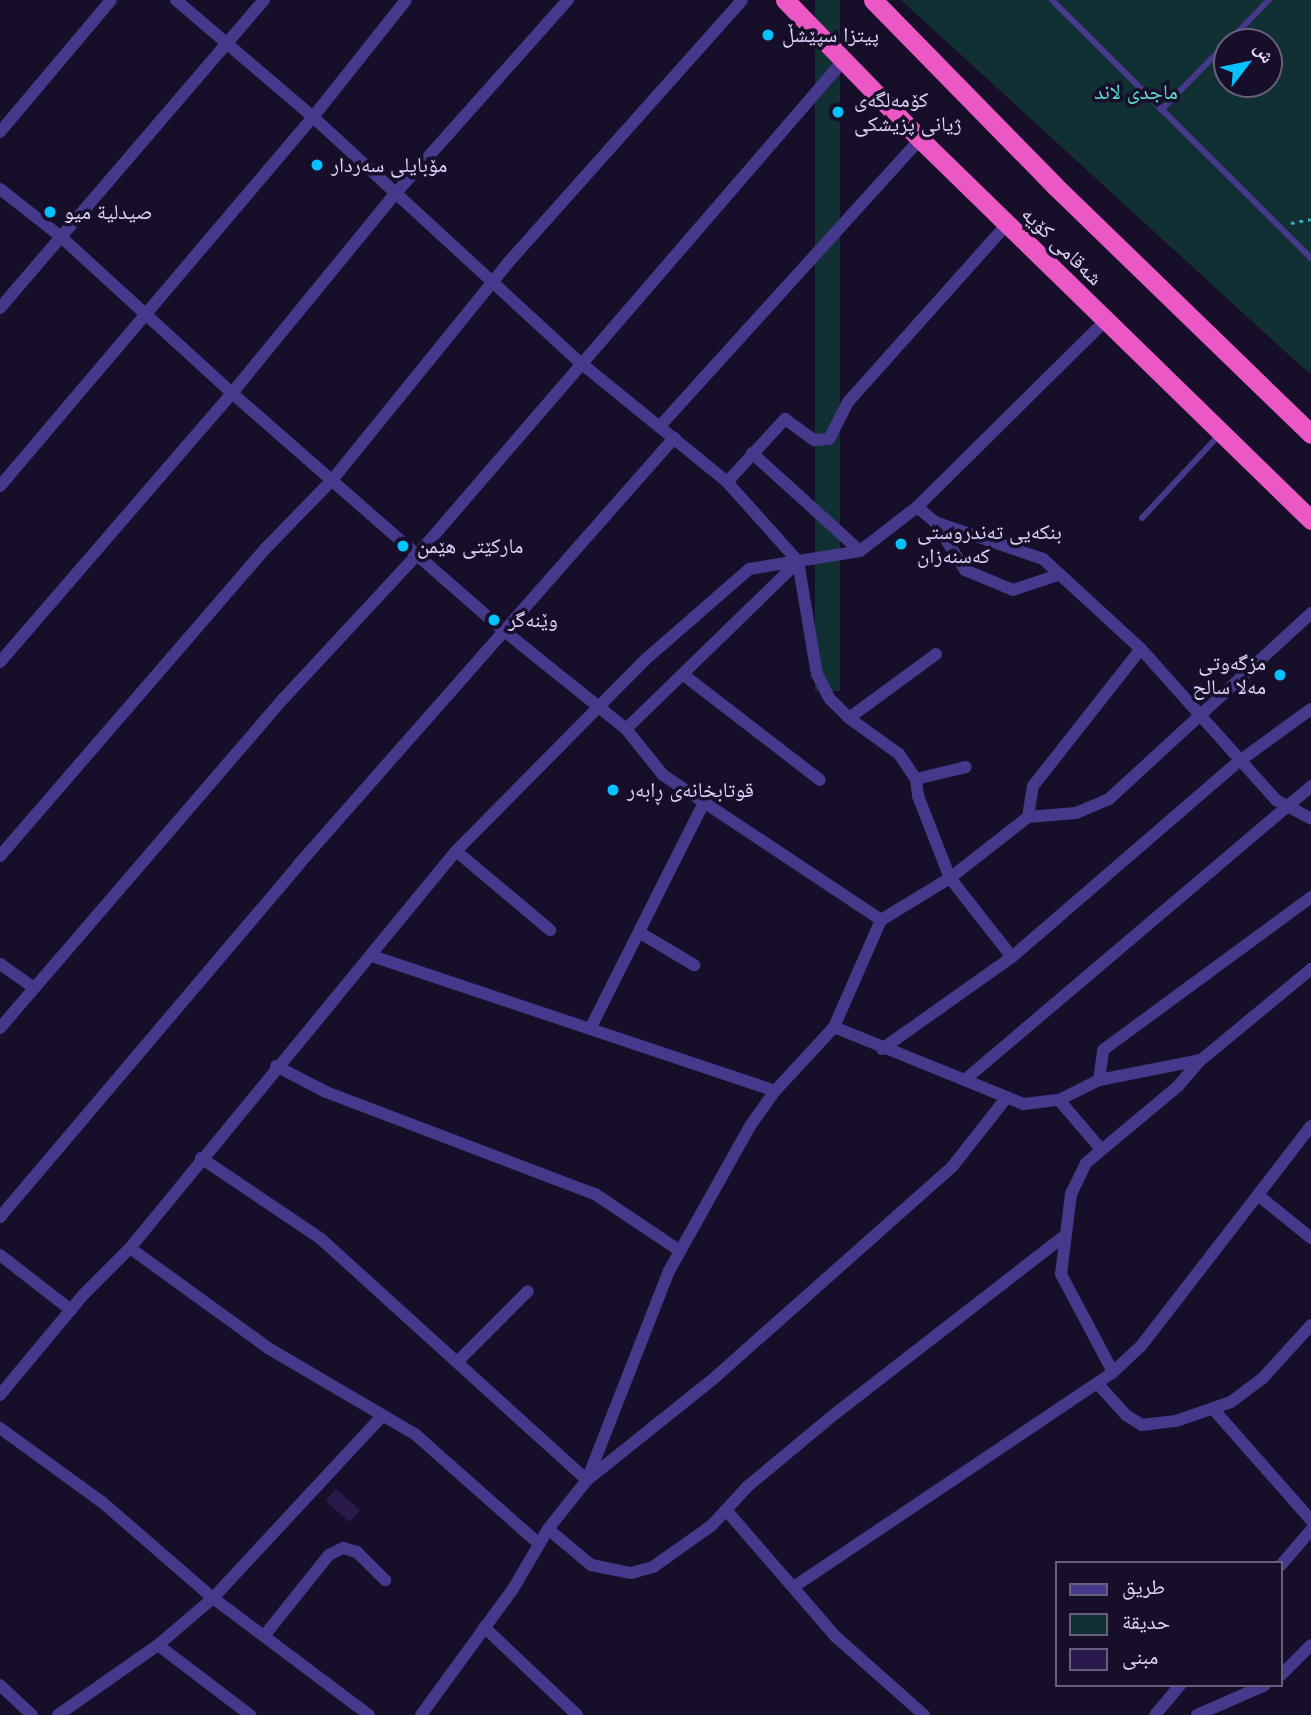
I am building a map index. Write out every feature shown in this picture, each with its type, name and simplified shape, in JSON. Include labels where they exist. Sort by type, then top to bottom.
[{"type":"highway","name":"شەقامی کۆیە","points":[[785,0],[920,139],[1223,431],[1311,520]]},
{"type":"highway","name":"شەقامی کۆیە","points":[[873,0],[1055,186],[1311,434]]},
{"type":"street","points":[[0,132],[111,0]]},
{"type":"street","points":[[176,0],[313,117],[582,364],[727,482],[798,561],[817,674],[830,698],[849,718],[899,754],[916,779],[918,796],[950,877],[1012,957]]},
{"type":"street","points":[[0,308],[264,0]]},
{"type":"street","points":[[0,486],[313,117],[406,0]]},
{"type":"street","points":[[0,663],[232,393],[395,194],[568,0]]},
{"type":"street","points":[[0,856],[265,549],[333,480],[493,284],[742,0]]},
{"type":"street","points":[[0,1028],[33,987],[107,909],[284,698],[417,555],[843,61]]},
{"type":"street","points":[[660,426],[920,139]]},
{"type":"street","points":[[0,188],[60,236],[232,393],[503,630],[626,729],[663,775],[881,920]]},
{"type":"street","points":[[727,482],[788,418],[814,440],[829,439],[848,402],[1007,224]]},
{"type":"street","points":[[0,1395],[71,1310],[130,1248],[276,1066],[372,956],[456,851],[598,707],[749,569],[860,551],[917,507],[1106,320]]},
{"type":"street","points":[[0,1217],[503,630],[674,438]]},
{"type":"street","points":[[752,453],[860,551]]},
{"type":"street","points":[[917,507],[935,522],[965,570],[1013,590],[1058,575]]},
{"type":"street","points":[[935,522],[1043,559],[1141,649],[1200,712],[1238,762],[1286,805],[1311,819]]},
{"type":"street","points":[[626,729],[685,676],[798,561]]},
{"type":"street","points":[[587,1480],[680,1251],[775,1091],[834,1027],[881,920],[950,877],[1028,817],[1076,813],[1110,799],[1200,712],[1311,612]]},
{"type":"street","points":[[1028,817],[1033,786],[1141,649]]},
{"type":"street","points":[[849,718],[936,654]]},
{"type":"street","points":[[685,676],[820,780]]},
{"type":"street","points":[[882,1049],[1012,957],[1238,762],[1311,709]]},
{"type":"street","points":[[916,779],[966,767]]},
{"type":"street","points":[[967,1078],[1311,786]]},
{"type":"street","points":[[590,1029],[642,934],[704,802]]},
{"type":"street","points":[[456,851],[550,930]]},
{"type":"street","points":[[1098,1080],[1103,1050],[1311,897]]},
{"type":"street","points":[[642,934],[694,965]]},
{"type":"street","points":[[372,956],[775,1091]]},
{"type":"street","points":[[0,964],[33,987]]},
{"type":"street","points":[[1114,1372],[1062,1274],[1062,1238],[1071,1194],[1086,1163],[1178,1086],[1201,1060],[1311,969]]},
{"type":"street","points":[[834,1027],[882,1049],[967,1078],[1024,1104],[1059,1100],[1098,1080],[1201,1060]]},
{"type":"street","points":[[276,1066],[326,1092],[595,1194],[680,1251]]},
{"type":"street","points":[[421,1715],[484,1627],[548,1529],[587,1480],[693,1397],[952,1167],[1007,1097]]},
{"type":"street","points":[[1059,1100],[1100,1149]]},
{"type":"street","points":[[795,1586],[1114,1372],[1141,1346],[1311,1126]]},
{"type":"street","points":[[201,1158],[321,1238],[587,1480]]},
{"type":"street","points":[[1259,1196],[1311,1238]]},
{"type":"street","points":[[548,1529],[591,1565],[631,1573],[681,1549],[836,1413],[1062,1238]]},
{"type":"street","points":[[130,1248],[268,1348],[416,1435],[539,1544]]},
{"type":"street","points":[[0,1255],[71,1310]]},
{"type":"street","points":[[457,1362],[528,1291]]},
{"type":"street","points":[[1098,1384],[1126,1415],[1142,1425],[1214,1410],[1262,1379],[1311,1325]]},
{"type":"street","points":[[1214,1410],[1311,1520]]},
{"type":"street","points":[[58,1715],[158,1645],[213,1598],[382,1416]]},
{"type":"street","points":[[0,1427],[102,1502],[213,1598],[369,1715]]},
{"type":"street","points":[[726,1510],[795,1586],[835,1636],[924,1715]]},
{"type":"street","points":[[1283,1563],[1311,1530]]},
{"type":"street","points":[[264,1636],[329,1555],[343,1548],[357,1552],[385,1580]]},
{"type":"street","points":[[484,1627],[577,1715]]},
{"type":"street","points":[[158,1645],[250,1715]]},
{"type":"street","points":[[1283,1673],[1311,1645]]},
{"type":"street","points":[[0,1685],[32,1715]]},
{"type":"street","points":[[1155,1715],[1178,1687]]},
{"type":"street","points":[[1197,1715],[1260,1687]]},
{"type":"lane","points":[[1052,0],[1311,258]]},
{"type":"lane","points":[[1242,28],[1269,0]]},
{"type":"lane","points":[[1161,110],[1213,58]]},
{"type":"lane","points":[[1142,517],[1223,431]]},
{"type":"path","points":[[1291,223],[1311,219]]},
{"type":"green space","points":[[815,0],[840,0],[840,691],[815,691]]},
{"type":"green space","name":"ماجدی لاند","points":[[901,0],[1311,0],[1311,374],[1302,367]]},
{"type":"building","points":[[336,1489],[360,1510],[350,1522],[326,1501]]},
{"type":"place","name":"پیتزا سپێشڵ","points":[[768,35]]},
{"type":"place","name":"کۆمەلگەی ژیانی پزیشکی","points":[[838,112]]},
{"type":"place","name":"مۆبایلی سەردار","points":[[317,165]]},
{"type":"place","name":"صيدلية ميو","points":[[50,212]]},
{"type":"place","name":"بنکەیی تەندروستی کەسنەزان","points":[[901,544]]},
{"type":"place","name":"مارکێتی هێمن","points":[[403,546]]},
{"type":"place","name":"وێنەگر","points":[[494,620]]},
{"type":"place","name":"مزگەوتی مەلا سالح","points":[[1280,675]]},
{"type":"place","name":"قوتابخانەی ڕابەر","points":[[613,790]]}]
